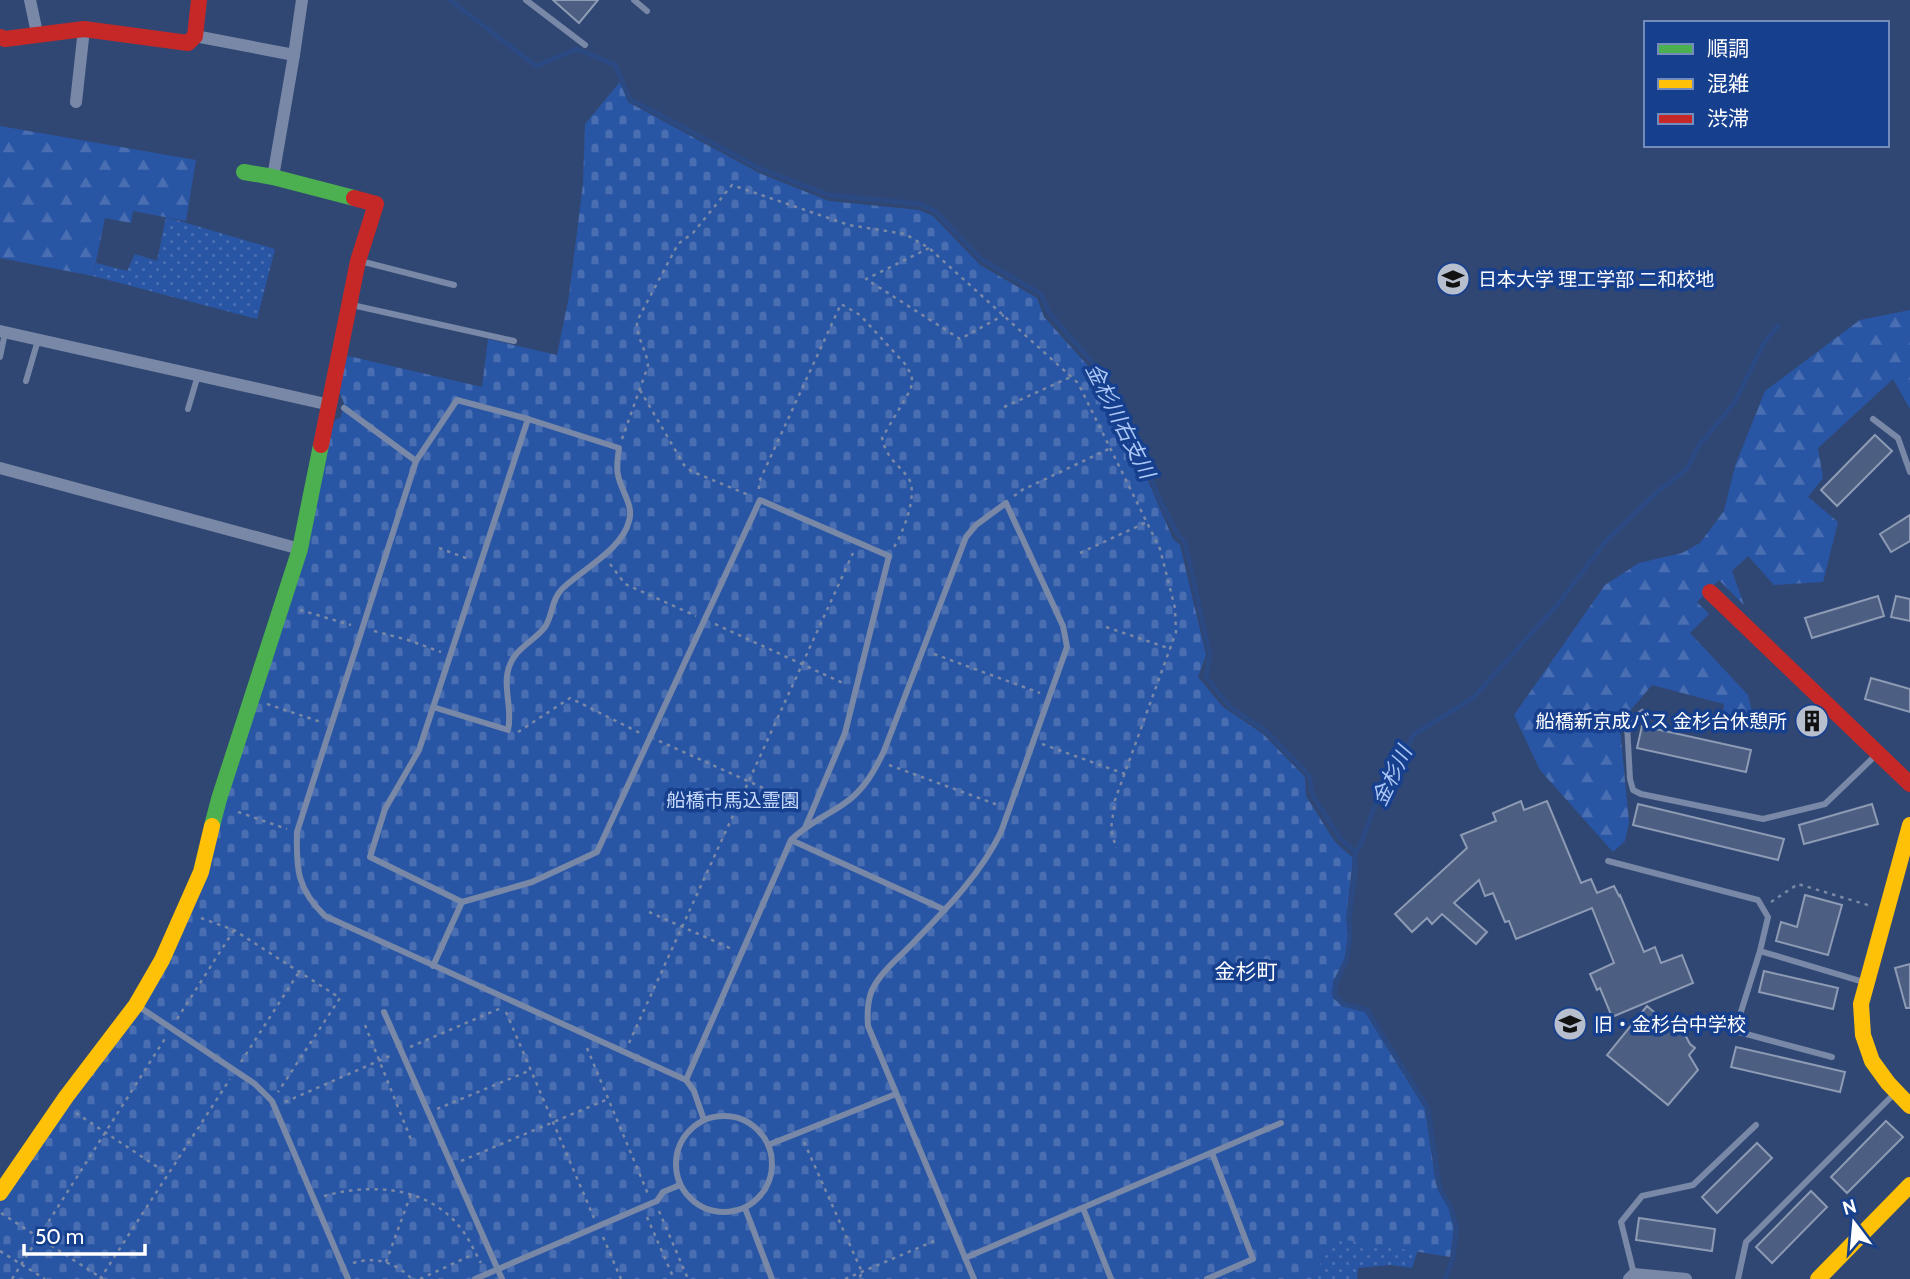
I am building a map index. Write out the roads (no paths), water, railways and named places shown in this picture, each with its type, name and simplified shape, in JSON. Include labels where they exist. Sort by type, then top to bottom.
[{"type":"street","points":[[30,0],[37,33]]},
{"type":"street","points":[[0,37],[5,39],[84,29],[188,43],[195,36],[199,0]]},
{"type":"street","points":[[273,177],[302,0]]},
{"type":"street","points":[[76,102],[84,29]]},
{"type":"street","points":[[195,36],[294,55]]},
{"type":"street","points":[[0,1193],[66,1097],[136,1006],[162,960],[201,872],[219,799],[276,630],[300,549],[337,407],[349,304],[358,261],[376,204],[244,172]]},
{"type":"street","points":[[3,332],[337,407]]},
{"type":"street","points":[[0,468],[300,549]]},
{"type":"street","points":[[1710,592],[1910,784]]},
{"type":"street","points":[[1910,825],[1866,982],[1861,1003],[1860,1028],[1877,1069],[1910,1106]]},
{"type":"street","points":[[1818,1279],[1910,1185]]},
{"type":"street","points":[[1631,1276],[1686,1279]]},
{"type":"lane","points":[[526,0],[585,45]]},
{"type":"lane","points":[[634,0],[648,11]]},
{"type":"lane","points":[[358,261],[454,285]]},
{"type":"lane","points":[[349,304],[514,341]]},
{"type":"lane","points":[[0,357],[3,332]]},
{"type":"lane","points":[[26,381],[38,340]]},
{"type":"lane","points":[[188,409],[198,376]]},
{"type":"lane","points":[[433,707],[508,730],[511,718],[506,698],[506,683],[512,658],[546,625],[555,596],[604,556],[630,520],[631,511],[618,476],[619,449],[528,419],[457,400],[416,461],[297,832],[296,865],[309,901],[325,916],[685,1080],[694,1091],[704,1120]]},
{"type":"lane","points":[[337,407],[416,461]]},
{"type":"lane","points":[[528,419],[419,750],[385,809],[370,857],[462,902],[532,882],[597,852],[760,500],[889,556],[845,733],[805,828]]},
{"type":"lane","points":[[1873,419],[1898,438],[1910,472]]},
{"type":"lane","points":[[685,1080],[791,840],[805,828],[848,802],[874,771],[966,537],[976,525],[1006,503],[1063,626],[1067,647],[989,856],[945,910],[881,976],[872,990],[867,1008],[869,1026],[895,1094],[974,1279]]},
{"type":"lane","points":[[1642,712],[1627,724],[1633,790],[1641,794],[1763,819],[1825,804],[1878,753]]},
{"type":"lane","points":[[791,840],[945,910]]},
{"type":"lane","points":[[1608,861],[1758,900],[1768,917],[1735,1031],[1832,1057]]},
{"type":"lane","points":[[433,966],[462,902]]},
{"type":"lane","points":[[1760,951],[1866,982]]},
{"type":"lane","points":[[136,1006],[255,1084],[274,1104],[348,1279]]},
{"type":"lane","points":[[384,1012],[502,1279]]},
{"type":"lane","points":[[1738,1279],[1746,1242],[1896,1092]]},
{"type":"lane","points":[[768,1145],[895,1094]]},
{"type":"lane","points":[[723,1116],[741,1119],[758,1129],[768,1145],[772,1167],[766,1188],[745,1208],[715,1212],[701,1207],[689,1198],[680,1185],[675,1167],[678,1148],[688,1131],[704,1120],[723,1116]]},
{"type":"lane","points":[[965,1258],[1281,1123]]},
{"type":"lane","points":[[1631,1276],[1621,1222],[1642,1196],[1693,1185],[1756,1125]]},
{"type":"lane","points":[[1207,1279],[1253,1259],[1212,1153]]},
{"type":"lane","points":[[475,1279],[654,1203],[663,1192],[680,1185]]},
{"type":"lane","points":[[745,1208],[772,1279]]},
{"type":"lane","points":[[1083,1208],[1111,1279]]},
{"type":"waterway","name":"金杉川右支川","points":[[450,0],[536,66],[577,49],[615,65],[630,99],[761,169],[829,195],[920,204],[935,211],[981,259],[1041,294],[1049,313],[1093,363],[1135,437],[1159,498],[1178,535],[1185,542],[1210,655],[1206,677],[1230,707],[1265,730],[1309,775],[1313,796],[1339,837],[1355,852]]},
{"type":"waterway","name":"金杉川","points":[[1445,1279],[1453,1258],[1457,1229],[1451,1208],[1440,1189],[1428,1108],[1367,1010],[1343,1004],[1334,994],[1347,959],[1355,852],[1360,846],[1379,795],[1398,767],[1413,735],[1473,698],[1558,604],[1606,541],[1657,492],[1687,469],[1698,447],[1735,402],[1764,343],[1778,326]]},
{"type":"place","name":"日本大学 理工学部 二和校地","points":[[1453,279]]},
{"type":"place","name":"船橋新京成バス 金杉台休憩所","points":[[1812,721]]},
{"type":"place","name":"旧・金杉台中学校","points":[[1570,1024]]},
{"type":"district","name":"金杉町","points":[[1246,972]]},
{"type":"park label","name":"船橋市馬込霊園","points":[[733,800]]}]
